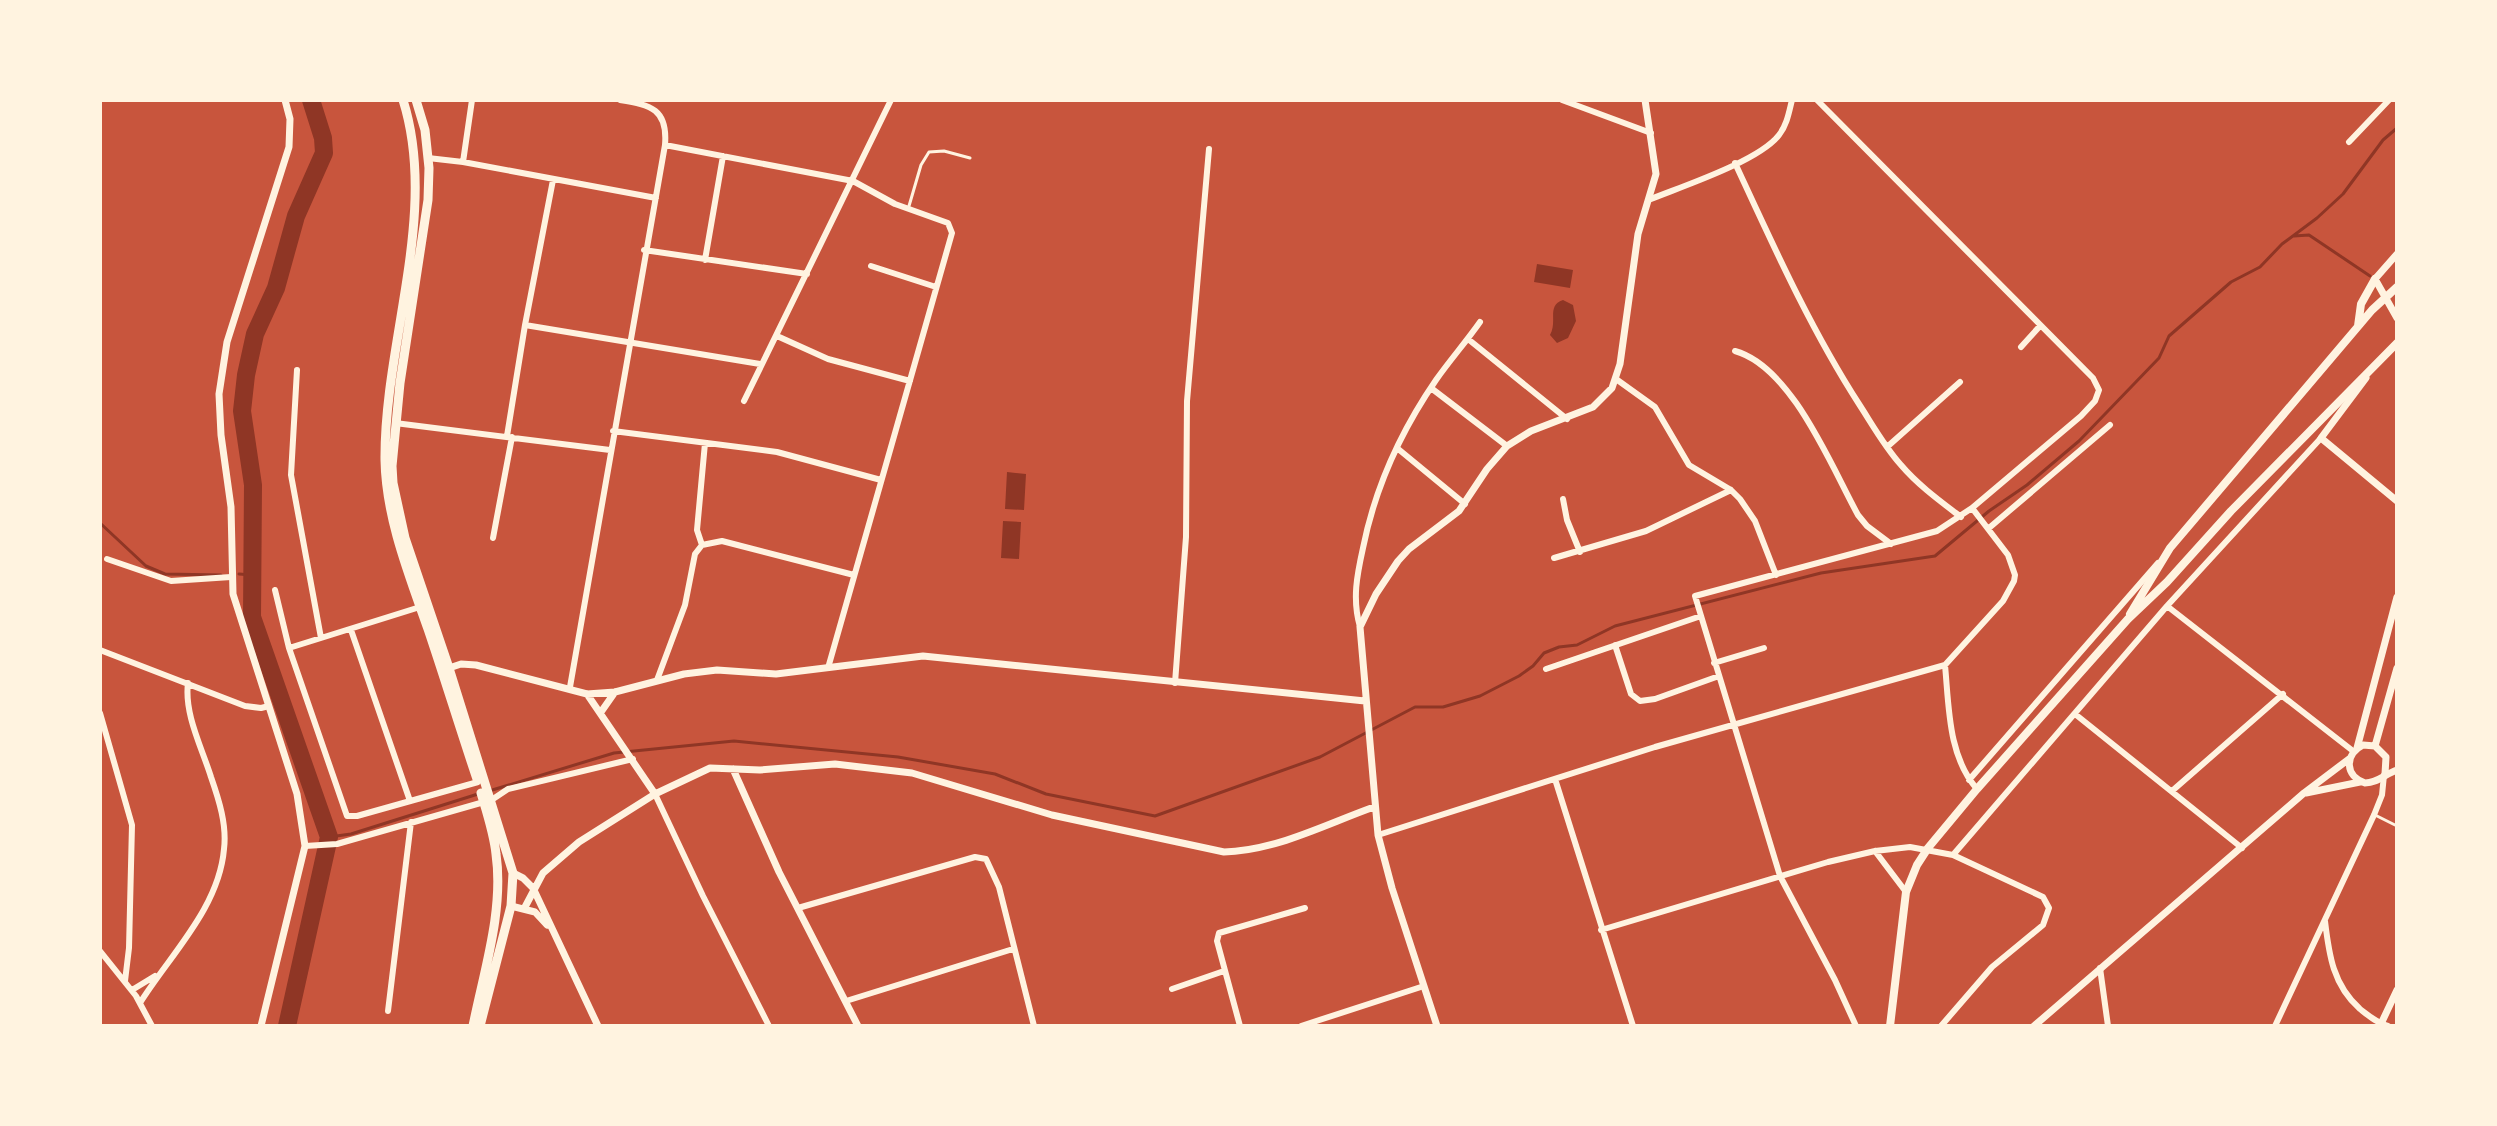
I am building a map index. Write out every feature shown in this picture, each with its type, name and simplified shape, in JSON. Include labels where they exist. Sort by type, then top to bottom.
[{"type":"main road","points":[[403,100],[417,163],[416,204],[387,418],[385,463],[398,539],[420,607],[445,669]]},
{"type":"main road","points":[[416,100],[425,130],[428,200],[395,423],[392,466],[400,518],[480,782],[513,873],[511,906],[480,1026]]},
{"type":"main road","points":[[2357,328],[2361,304],[2375,279]]},
{"type":"main road","points":[[2128,619],[2170,548],[2357,328],[2397,287]]},
{"type":"main road","points":[[1890,1026],[1906,892],[1928,848],[2128,619],[2397,343]]},
{"type":"main road","points":[[486,799],[503,894],[511,906]]},
{"type":"main road","points":[[473,1026],[495,915],[497,857]]},
{"type":"street","points":[[261,1026],[305,846],[297,794],[237,608],[231,577],[231,507],[219,417],[222,365],[289,147],[290,119],[285,100]]},
{"type":"street","points":[[463,162],[472,100]]},
{"type":"street","points":[[570,687],[644,250],[665,145],[666,128],[659,114],[645,104],[620,100]]},
{"type":"street","points":[[744,401],[891,100]]},
{"type":"street","points":[[1562,100],[1651,133]]},
{"type":"street","points":[[1360,627],[1376,594],[1403,555],[1465,504],[1487,469],[1507,446],[1531,431],[1593,407],[1612,388],[1616,379],[1635,249],[1656,174],[1645,100]]},
{"type":"street","points":[[1651,199],[1763,150],[1787,121],[1792,100]]},
{"type":"street","points":[[1817,100],[2099,386],[2095,401],[2081,416],[1961,517],[1937,531],[1697,597],[1714,663],[1780,876],[1855,1026]]},
{"type":"street","points":[[2349,142],[2389,100]]},
{"type":"street","points":[[665,145],[853,181],[908,209],[948,223],[952,233],[828,668]]},
{"type":"street","points":[[1175,683],[1186,537],[1187,401],[1209,149]]},
{"type":"street","points":[[705,260],[723,156]]},
{"type":"street","points":[[428,158],[656,198]]},
{"type":"street","points":[[1735,163],[1827,353],[1887,447],[1920,485],[1961,517]]},
{"type":"street","points":[[493,538],[525,325],[553,180]]},
{"type":"street","points":[[644,250],[807,274]]},
{"type":"street","points":[[2397,256],[2375,279],[2397,318]]},
{"type":"street","points":[[871,266],[936,287]]},
{"type":"street","points":[[1437,1026],[1378,835],[1355,596],[1373,504],[1382,478],[1431,388],[1480,322]]},
{"type":"street","points":[[525,325],[760,364]]},
{"type":"street","points":[[2021,347],[2040,326]]},
{"type":"street","points":[[777,336],[828,359],[910,381]]},
{"type":"street","points":[[1468,339],[1567,419]]},
{"type":"street","points":[[1735,351],[1752,357],[1793,400],[1858,515],[1891,544]]},
{"type":"street","points":[[297,370],[291,475],[321,638]]},
{"type":"street","points":[[1953,855],[2167,606],[2321,438],[2371,371]]},
{"type":"street","points":[[1616,379],[1655,407],[1689,465],[1731,490],[1755,521],[1776,575]]},
{"type":"street","points":[[1887,447],[1960,382]]},
{"type":"street","points":[[1431,388],[1507,446]]},
{"type":"street","points":[[395,423],[610,450]]},
{"type":"street","points":[[1988,526],[2110,425]]},
{"type":"street","points":[[613,431],[777,452],[881,480]]},
{"type":"street","points":[[2321,438],[2397,501]]},
{"type":"street","points":[[702,545],[697,530],[705,443]]},
{"type":"street","points":[[1397,448],[1465,504]]},
{"type":"street","points":[[1554,558],[1646,531],[1731,490]]},
{"type":"street","points":[[1563,499],[1567,520],[1580,552]]},
{"type":"street","points":[[1378,835],[1734,724],[1945,665],[2003,601],[2014,581],[2012,564],[1988,526],[1972,508]]},
{"type":"street","points":[[657,680],[685,605],[695,554],[702,545],[722,541],[854,575]]},
{"type":"street","points":[[1969,780],[2170,548]]},
{"type":"street","points":[[107,559],[171,581],[231,577]]},
{"type":"street","points":[[275,590],[289,648],[344,812],[350,818],[480,782]]},
{"type":"street","points":[[2360,782],[2350,770],[2353,753],[2397,597]]},
{"type":"street","points":[[2167,606],[2283,694],[2353,753]]},
{"type":"street","points":[[289,648],[420,607]]},
{"type":"street","points":[[1546,669],[1700,613]]},
{"type":"street","points":[[351,630],[410,801]]},
{"type":"street","points":[[2385,641],[2397,645]]},
{"type":"street","points":[[1615,645],[1631,694],[1640,701],[1655,699],[1719,676]]},
{"type":"street","points":[[1714,663],[1764,648]]},
{"type":"street","points":[[100,650],[245,706],[269,706]]},
{"type":"street","points":[[445,669],[461,664],[476,665],[570,687],[587,694],[615,692],[657,680],[717,670],[776,674],[923,656],[1366,705]]},
{"type":"street","points":[[1945,665],[1955,746],[1969,780],[1977,789]]},
{"type":"street","points":[[2375,746],[2397,668]]},
{"type":"street","points":[[140,1003],[209,900],[224,849],[219,799],[188,708],[188,683]]},
{"type":"street","points":[[601,712],[615,692]]},
{"type":"street","points":[[587,694],[655,794],[769,1026]]},
{"type":"street","points":[[2172,791],[2283,694]]},
{"type":"street","points":[[100,713],[132,825],[129,948],[125,981]]},
{"type":"street","points":[[2075,714],[2242,848]]},
{"type":"street","points":[[100,738],[110,742]]},
{"type":"street","points":[[2034,1026],[2304,793],[2353,753],[2375,746]]},
{"type":"street","points":[[2275,1026],[2382,795],[2388,762],[2384,752],[2375,746]]},
{"type":"street","points":[[305,846],[337,844],[486,799],[508,789],[632,758]]},
{"type":"street","points":[[2388,762],[2397,762]]},
{"type":"street","points":[[525,907],[543,873],[579,842],[655,794],[700,771],[720,767],[760,770],[835,764],[912,773],[1052,815],[1224,852],[1263,847],[1374,807]]},
{"type":"street","points":[[733,769],[858,1026]]},
{"type":"street","points":[[2304,793],[2360,782],[2376,782],[2385,774],[2397,770]]},
{"type":"street","points":[[1555,779],[1633,1026]]},
{"type":"street","points":[[2376,782],[2382,795]]},
{"type":"street","points":[[388,1011],[411,822]]},
{"type":"street","points":[[1601,930],[1875,851],[1910,847],[1953,855],[2035,892],[2043,897],[2049,908],[2043,925],[1992,967],[1941,1026]]},
{"type":"street","points":[[1875,851],[1906,892]]},
{"type":"street","points":[[798,908],[975,857],[986,859],[991,867],[1034,1026]]},
{"type":"street","points":[[513,873],[533,888],[598,1026]]},
{"type":"street","points":[[511,906],[525,907],[541,916],[553,933]]},
{"type":"street","points":[[1240,1026],[1217,941],[1222,931],[1305,908]]},
{"type":"street","points":[[2325,921],[2329,952],[2339,984],[2348,998],[2383,1025],[2397,990]]},
{"type":"street","points":[[846,1001],[1013,949]]},
{"type":"street","points":[[100,951],[132,990],[152,1026]]},
{"type":"street","points":[[2100,968],[2108,1026]]},
{"type":"street","points":[[1172,989],[1224,971]]},
{"type":"street","points":[[132,990],[159,974]]},
{"type":"street","points":[[1301,1026],[1424,986]]},
{"type":"lane","points":[[908,209],[921,165],[929,152],[944,151],[970,158]]},
{"type":"lane","points":[[2374,815],[2397,826]]},
{"type":"shaded area","points":[[1537,264],[1573,270],[1570,288],[1534,282]]},
{"type":"shaded area","points":[[1563,300],[1573,305],[1576,321],[1568,338],[1557,343],[1550,335],[1555,306]]},
{"type":"shaded area","points":[[1007,472],[1026,474],[1024,510],[1005,509]]},
{"type":"shaded area","points":[[1003,521],[1021,522],[1019,559],[1001,558]]},
{"type":"waterway","points":[[287,1026],[329,837],[252,617],[253,485],[242,411],[255,334],[276,288],[296,216],[324,153],[323,138],[311,100]]},
{"type":"waterway","points":[[489,791],[614,753],[734,741],[898,757],[995,774],[1046,794],[1155,816],[1320,757],[1415,707],[1443,707],[1480,696],[1519,676],[1544,653],[1577,645],[1615,626],[1821,573],[1935,556],[2079,441],[2159,358],[2169,336],[2231,282],[2260,267],[2282,244],[2317,218],[2343,194],[2383,140],[2397,128]]},
{"type":"waterway","points":[[2294,236],[2309,235],[2370,276]]},
{"type":"waterway","points":[[100,523],[146,566],[165,574],[221,575]]},
{"type":"waterway","points":[[239,574],[252,575]]},
{"type":"waterway","points":[[329,837],[351,834],[478,794]]}]
